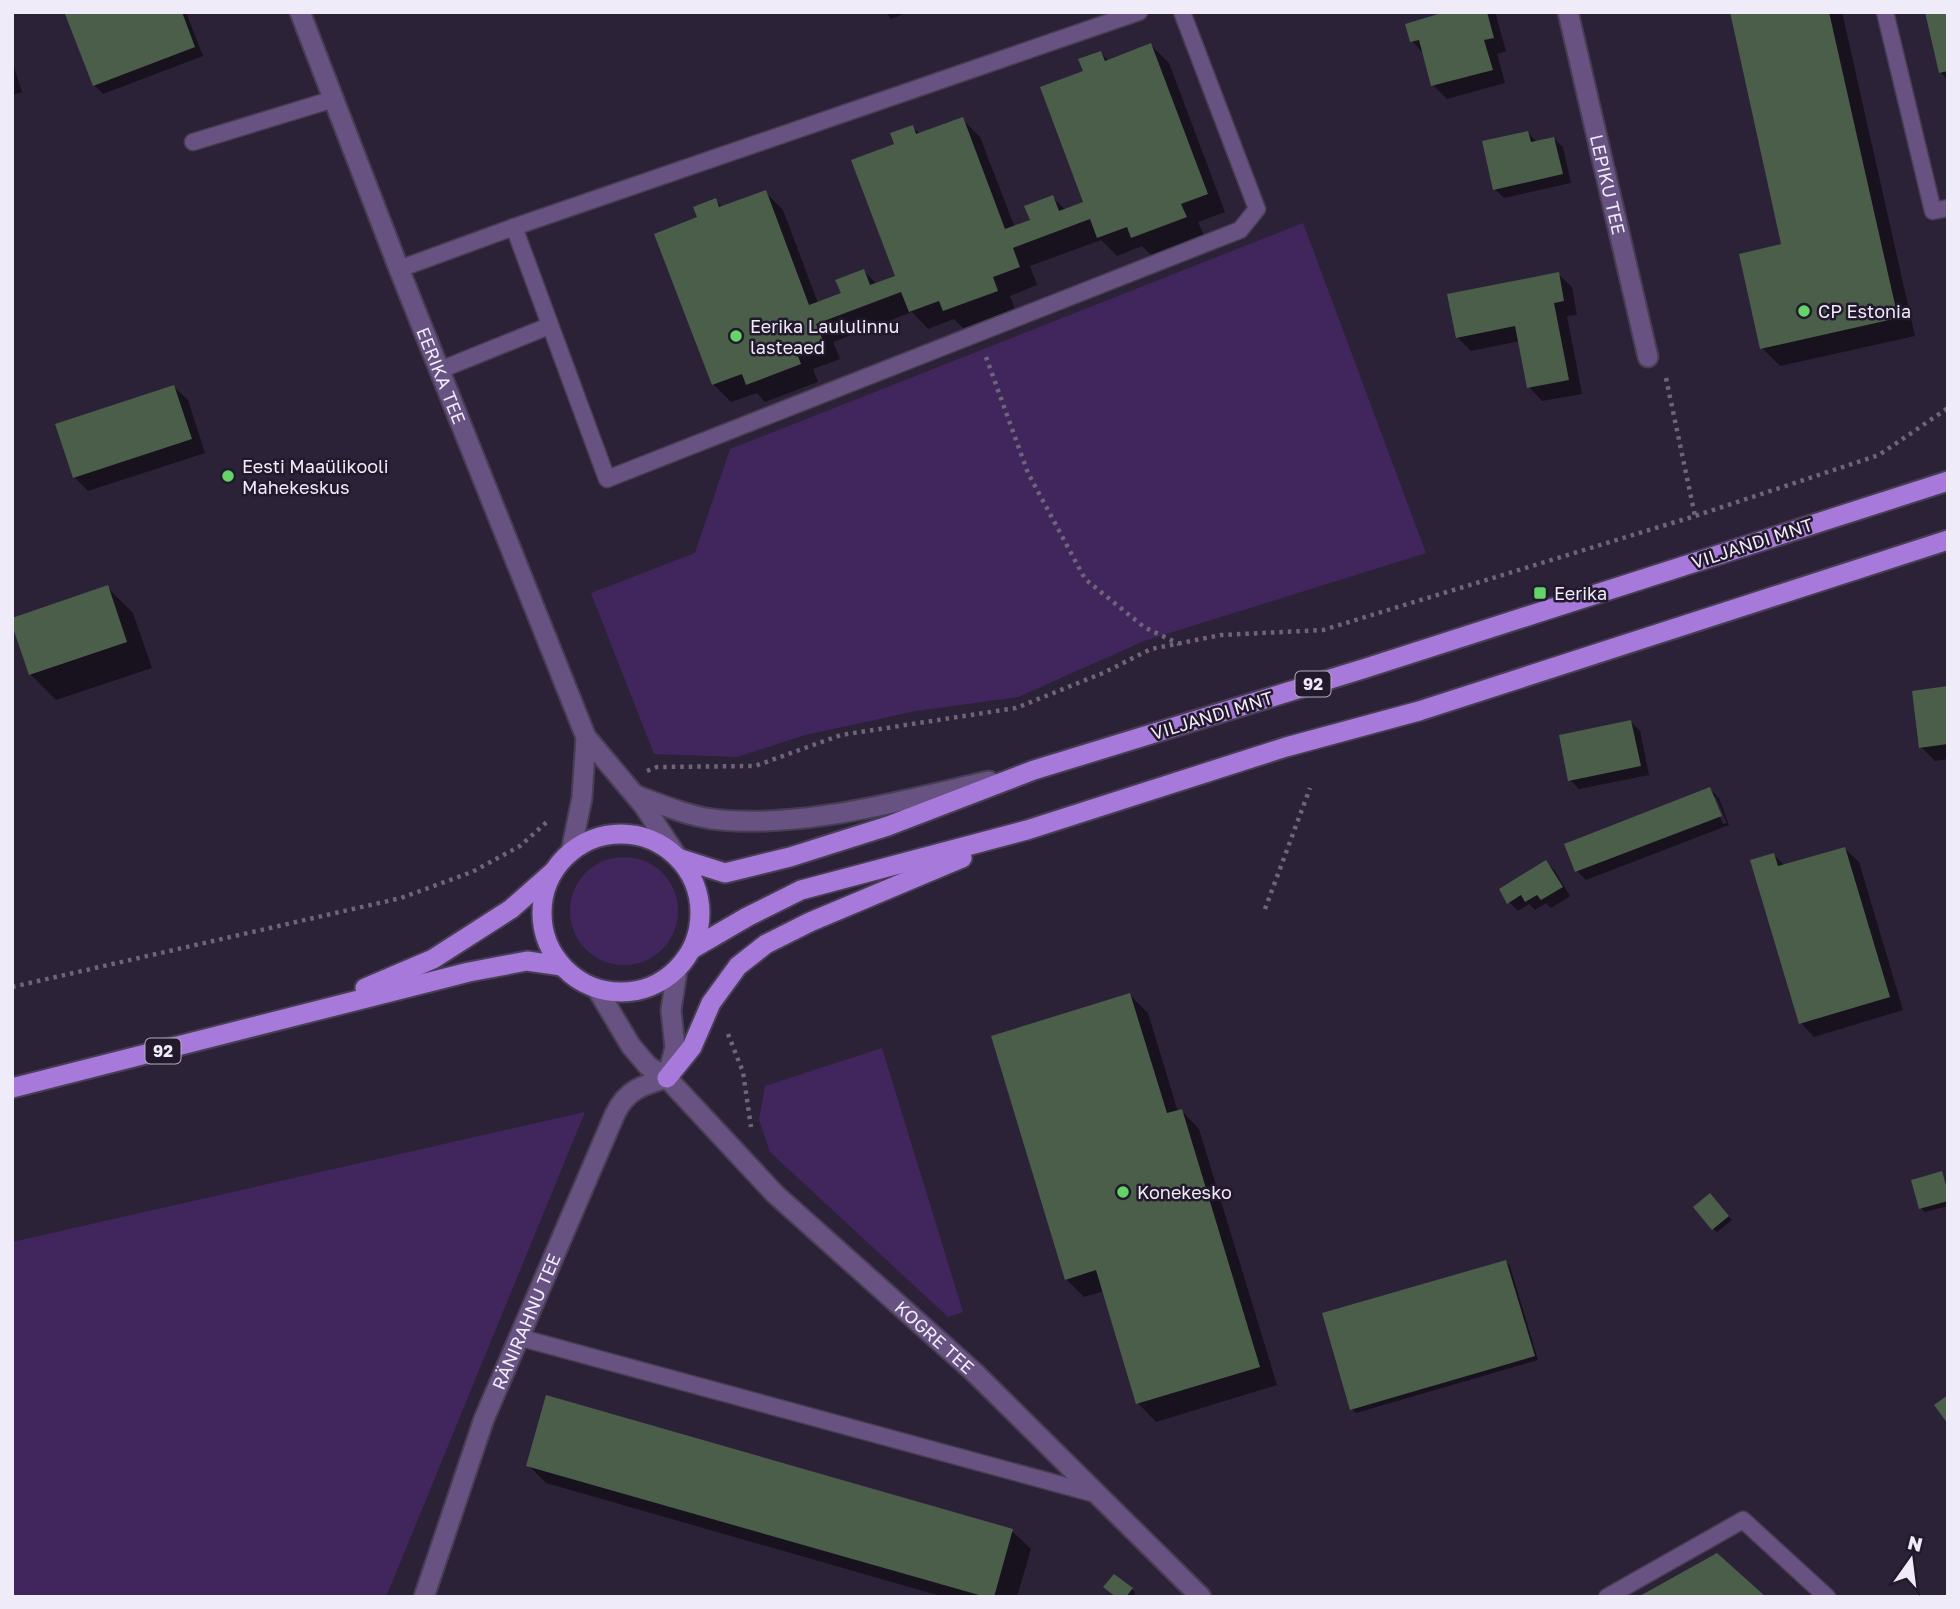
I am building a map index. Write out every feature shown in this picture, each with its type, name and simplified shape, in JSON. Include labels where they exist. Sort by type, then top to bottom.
[{"type":"main road","name":"VILJANDI MNT","points":[[678,858],[725,873],[790,857],[888,826],[1034,771],[1948,481]]},
{"type":"main road","points":[[692,949],[801,890],[1027,830],[1286,747],[1419,711],[1948,540]]},
{"type":"main road","points":[[667,1077],[692,1046],[711,1003],[738,966],[766,944],[810,922],[1027,830]]},
{"type":"main road","points":[[626,834],[654,841],[678,858],[696,885],[701,918],[692,949],[677,971],[653,986],[625,993],[597,989],[562,966],[545,937],[542,903],[554,871],[571,852],[597,838],[626,834]]},
{"type":"main road","name":"92","points":[[313,1011],[433,958],[511,909],[554,871]]},
{"type":"main road","name":"92","points":[[12,1088],[469,972],[527,961],[562,966]]},
{"type":"street","name":"EERIKA TEE","points":[[300,12],[399,269],[586,737],[629,788],[678,858]]},
{"type":"street","name":"LEPIKU TEE","points":[[1568,12],[1648,357]]},
{"type":"street","name":"EERIKA TEE","points":[[571,852],[582,798],[586,737]]},
{"type":"street","points":[[629,788],[687,814],[711,819],[778,821],[876,806],[1034,771]]},
{"type":"street","points":[[667,1077],[675,1048],[671,1010],[677,971]]},
{"type":"street","name":"KOGRE TEE","points":[[597,989],[631,1046],[648,1066],[667,1077],[775,1194],[975,1373],[1201,1597]]},
{"type":"street","name":"RÄNIRAHNU TEE","points":[[424,1597],[472,1449],[618,1107],[632,1090],[667,1077]]},
{"type":"lane","points":[[399,269],[1139,12]]},
{"type":"lane","points":[[514,227],[607,479],[1240,230],[1257,209],[1182,12]]},
{"type":"lane","points":[[1885,12],[1933,211],[1948,208]]},
{"type":"lane","points":[[193,142],[334,99]]},
{"type":"lane","points":[[440,370],[550,326]]},
{"type":"lane","points":[[518,1337],[1099,1495]]},
{"type":"lane","points":[[1607,1597],[1743,1520],[1827,1597]]},
{"type":"path","points":[[977,333],[1027,473],[1085,579],[1144,627],[1180,644]]},
{"type":"path","points":[[1648,357],[1664,370],[1695,516]]},
{"type":"path","points":[[629,788],[657,767],[755,766],[842,735],[1016,708],[1103,673],[1151,649],[1221,635],[1323,630],[1695,516],[1879,455],[1948,408]]},
{"type":"path","points":[[1265,909],[1310,788]]},
{"type":"path","points":[[12,987],[401,898],[472,872],[520,846],[550,819],[563,799],[582,798]]},
{"type":"shaded area","points":[[1303,223],[1426,553],[1144,641],[1018,697],[916,711],[805,735],[737,757],[654,754],[591,593],[695,553],[730,449]]},
{"type":"shaded area","points":[[624,857],[645,861],[662,873],[674,890],[678,911],[674,932],[662,949],[645,961],[624,965],[603,961],[586,949],[574,932],[570,911],[574,890],[586,873],[603,861]]},
{"type":"shaded area","points":[[882,1048],[963,1312],[948,1317],[770,1152],[759,1120],[765,1086]]},
{"type":"shaded area","points":[[585,1112],[386,1597],[12,1597],[12,1242]]},
{"type":"building","points":[[182,12],[195,47],[93,86],[65,14]]},
{"type":"building","points":[[1445,12],[1487,12],[1494,38],[1484,40],[1493,70],[1431,86],[1419,40],[1410,42],[1405,24]]},
{"type":"building","points":[[1730,12],[1829,12],[1898,318],[1760,349],[1739,254],[1781,244]]},
{"type":"building","points":[[1925,12],[1948,12],[1948,71],[1939,73]]},
{"type":"building","points":[[1151,43],[1208,194],[1181,204],[1187,217],[1131,238],[1127,227],[1097,238],[1090,219],[1013,248],[1020,267],[993,277],[998,291],[943,311],[939,301],[909,312],[901,292],[816,324],[823,341],[796,351],[801,364],[746,385],[742,374],[712,385],[654,234],[697,217],[693,207],[716,198],[719,207],[766,190],[809,305],[841,293],[835,280],[864,269],[870,285],[895,276],[851,160],[894,144],[890,133],[913,125],[916,134],[963,117],[1005,229],[1030,220],[1024,206],[1053,195],[1059,211],[1083,202],[1040,87],[1083,71],[1078,59],[1101,51],[1105,61]]},
{"type":"building","points":[[1528,131],[1531,142],[1554,137],[1563,174],[1493,190],[1482,141]]},
{"type":"building","points":[[1559,272],[1564,301],[1554,303],[1569,380],[1527,388],[1515,326],[1456,338],[1447,294]]},
{"type":"building","points":[[174,385],[192,439],[73,478],[55,424]]},
{"type":"building","points":[[108,585],[127,642],[29,675],[12,618]]},
{"type":"building","points":[[1948,686],[1948,744],[1919,748],[1912,691]]},
{"type":"building","points":[[1631,720],[1641,766],[1568,781],[1559,735]]},
{"type":"building","points":[[1710,787],[1722,816],[1575,872],[1564,844]]},
{"type":"building","points":[[1845,847],[1890,997],[1799,1024],[1750,860],[1774,853],[1778,866]]},
{"type":"building","points":[[1546,860],[1563,887],[1541,900],[1537,895],[1525,902],[1521,895],[1507,904],[1499,889]]},
{"type":"building","name":"Konekesko","points":[[1130,993],[1167,1113],[1182,1109],[1260,1367],[1136,1404],[1096,1270],[1065,1280],[991,1036]]},
{"type":"building","points":[[1942,1171],[1948,1201],[1919,1209],[1911,1180]]},
{"type":"building","points":[[1710,1193],[1729,1216],[1712,1230],[1693,1207]]},
{"type":"building","points":[[1506,1260],[1535,1356],[1350,1410],[1322,1313]]},
{"type":"building","points":[[546,1395],[1013,1529],[994,1597],[986,1597],[526,1466]]},
{"type":"building","points":[[1948,1395],[1948,1424],[1934,1405]]},
{"type":"building","points":[[1717,1553],[1766,1597],[1638,1597]]},
{"type":"building","points":[[1114,1574],[1133,1588],[1126,1597],[1116,1597],[1103,1587]]},
{"type":"place","name":"CP Estonia","points":[[1804,311]]},
{"type":"place","name":"Eerika Laululinnu lasteaed","points":[[736,336]]},
{"type":"place","name":"Eesti Maaülikooli Mahekeskus","points":[[228,476]]},
{"type":"place","name":"Eerika","points":[[1540,593]]},
{"type":"place","name":"Konekesko","points":[[1123,1192]]}]
